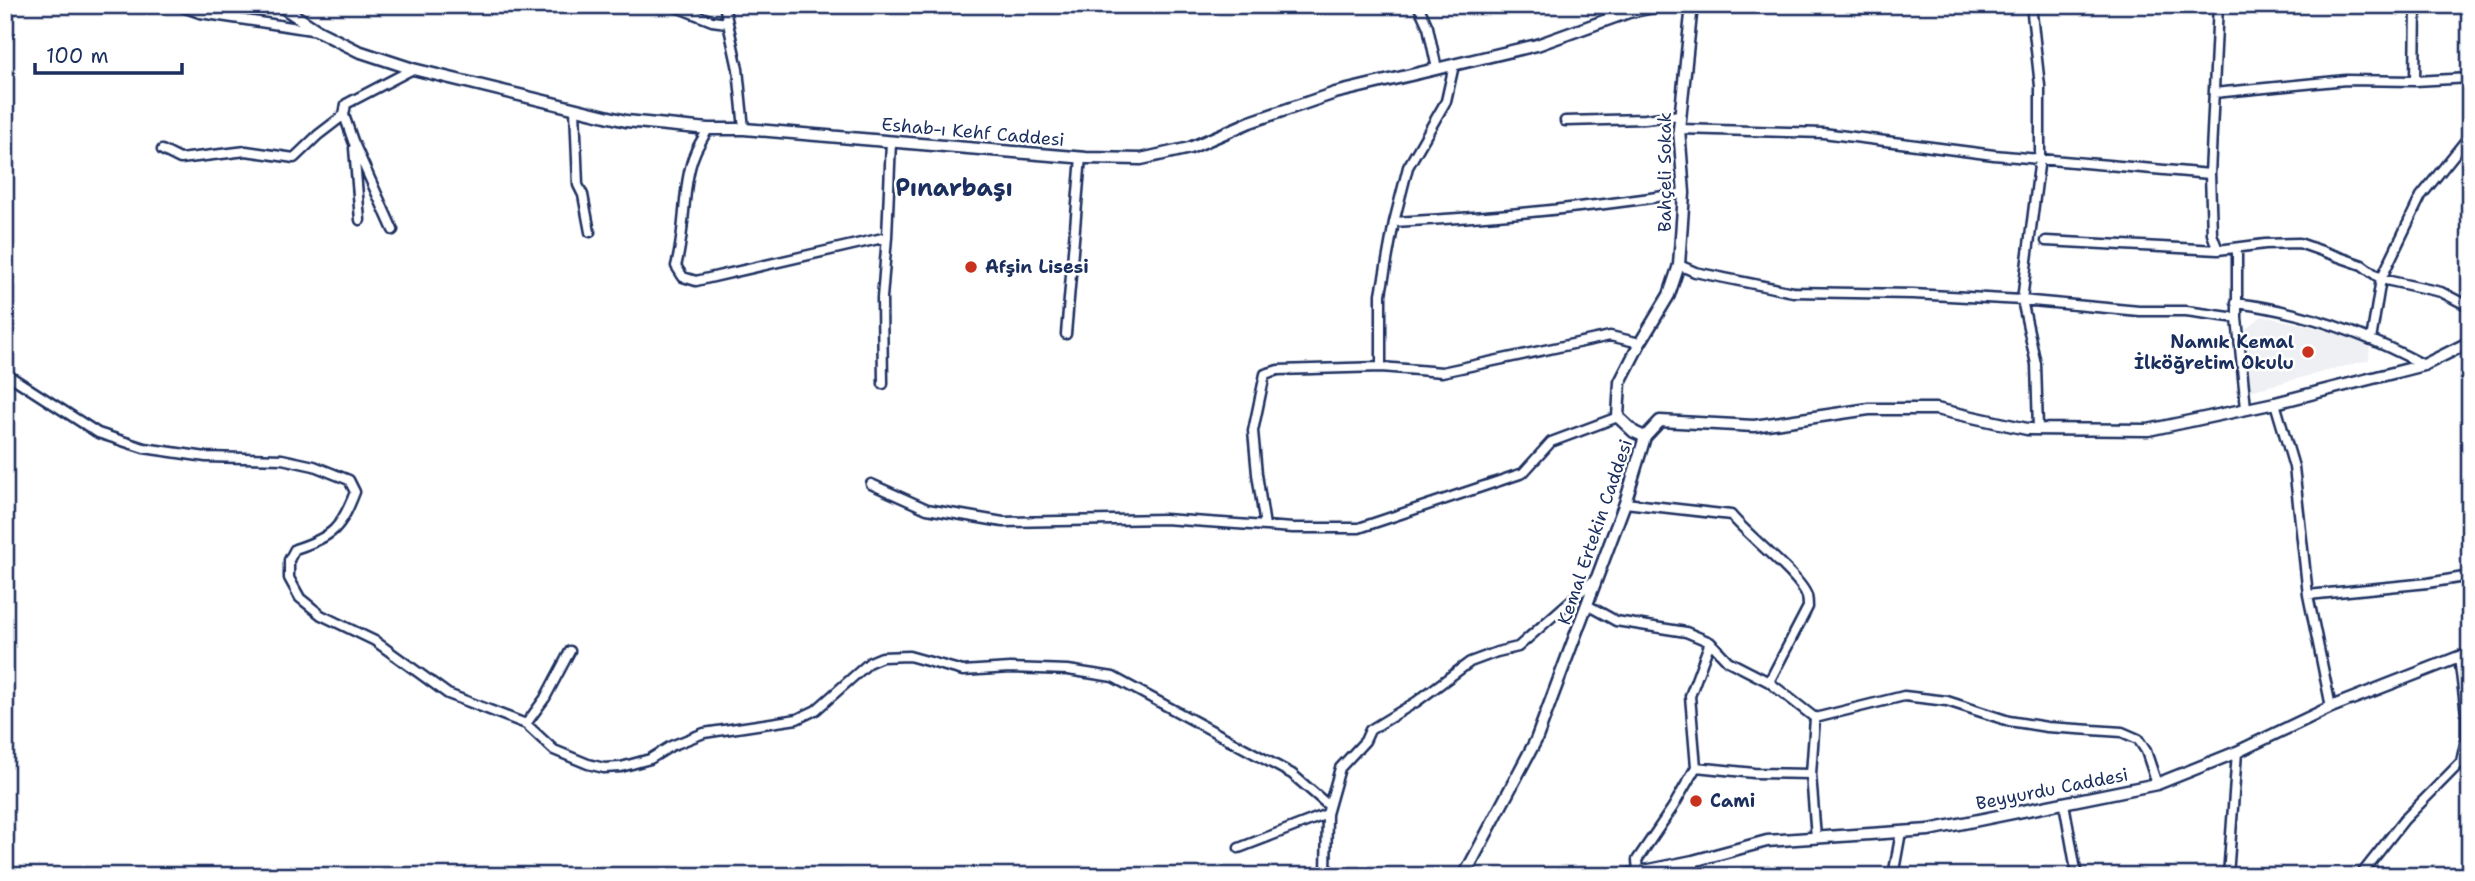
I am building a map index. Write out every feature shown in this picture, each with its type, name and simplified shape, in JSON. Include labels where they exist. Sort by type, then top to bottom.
[{"type":"street","points":[[177,5],[200,13],[320,32]]},
{"type":"street","name":"Eshab-ı Kehf Caddesi","points":[[279,5],[320,32],[358,51],[413,69],[626,121],[1082,158],[1141,159],[1190,148],[1250,122],[1335,93],[1537,45],[1629,12],[1664,5]]},
{"type":"street","points":[[671,5],[712,21],[727,23]]},
{"type":"street","points":[[724,5],[738,69],[744,129]]},
{"type":"street","points":[[1418,5],[1428,27],[1437,69]]},
{"type":"street","name":"Bahçeli Sokak","points":[[1618,417],[1620,382],[1669,295],[1679,265],[1684,193],[1679,129],[1692,5]]},
{"type":"street","points":[[2031,5],[2040,86],[2040,158],[2022,300],[2036,364],[2038,429]]},
{"type":"street","points":[[2218,5],[2210,174],[2212,234],[2218,250]]},
{"type":"street","points":[[2415,81],[2416,5]]},
{"type":"street","points":[[1381,367],[1381,294],[1394,222],[1408,167],[1446,101],[1454,65]]},
{"type":"street","points":[[393,230],[344,115],[346,104],[413,69]]},
{"type":"street","points":[[2214,93],[2346,80],[2415,81],[2470,78]]},
{"type":"street","points":[[575,109],[578,185],[583,195],[590,232]]},
{"type":"street","points":[[162,150],[180,159],[246,151],[294,158],[344,115]]},
{"type":"street","points":[[1565,121],[1680,116]]},
{"type":"street","points":[[708,129],[694,155],[688,188],[682,247],[676,265],[683,277],[696,281],[887,237]]},
{"type":"street","points":[[1679,129],[1822,133],[1994,155],[2210,174]]},
{"type":"street","points":[[2371,340],[2382,279],[2421,195],[2470,135]]},
{"type":"street","points":[[353,141],[360,220]]},
{"type":"street","points":[[883,384],[882,298],[891,141]]},
{"type":"street","points":[[1066,334],[1082,158]]},
{"type":"street","points":[[1394,222],[1490,217],[1630,202],[1684,193]]},
{"type":"street","points":[[2046,241],[2218,250],[2299,243],[2362,265],[2382,279],[2441,292],[2470,307]]},
{"type":"street","points":[[2237,249],[2236,318],[2246,408]]},
{"type":"street","points":[[1679,265],[1695,272],[1793,292],[1913,294],[2022,300],[2139,311],[2186,311],[2236,318]]},
{"type":"street","points":[[2236,303],[2266,306],[2371,340],[2424,365]]},
{"type":"street","points":[[1265,526],[1256,474],[1253,431],[1265,374],[1278,370],[1381,367],[1442,372],[1610,336],[1640,343]]},
{"type":"street","name":"Kemal Ertekin Caddesi","points":[[1464,876],[1536,740],[1625,503],[1645,437],[1660,421],[1754,426],[1868,409],[1936,409],[2027,429],[2148,429],[2275,403],[2424,365],[2464,345],[2470,339]]},
{"type":"street","points":[[5,373],[98,433],[144,449],[206,457],[282,459],[314,466],[349,480],[355,492],[339,527],[317,542],[295,548],[289,560],[289,578],[300,598],[321,615],[375,641],[447,694],[526,724],[554,750],[587,764],[604,768],[621,767],[650,759],[671,746],[704,733],[797,719],[816,710],[870,662],[882,657],[909,656],[962,670],[1068,670],[1113,677],[1292,774],[1328,810]]},
{"type":"street","points":[[2275,403],[2294,467],[2308,595],[2331,707]]},
{"type":"street","points":[[871,484],[927,509],[1003,522],[1164,519],[1265,526],[1359,528],[1523,472],[1551,442],[1618,417],[1634,432],[1645,437]]},
{"type":"street","points":[[1625,503],[1731,515],[1742,529],[1791,574],[1807,595],[1808,607],[1769,682]]},
{"type":"street","points":[[2308,595],[2470,576]]},
{"type":"street","points":[[1326,876],[1328,810],[1340,768],[1365,741],[1370,730],[1416,702],[1471,662],[1518,647],[1595,579]]},
{"type":"street","points":[[1587,605],[1616,621],[1686,632],[1710,642],[1728,661],[1769,682],[1815,718]]},
{"type":"street","points":[[1638,872],[1637,860],[1696,767],[1690,696],[1710,642]]},
{"type":"street","points":[[526,724],[545,698],[570,650]]},
{"type":"street","name":"Beyyurdu Caddesi","points":[[1620,876],[1693,861],[1767,841],[1929,830],[2157,784],[2237,752],[2331,707],[2459,657],[2470,656]]},
{"type":"street","points":[[2360,876],[2404,820],[2461,762],[2466,738],[2466,714],[2459,657]]},
{"type":"street","points":[[1815,718],[1904,696],[1947,701],[2021,723],[2122,732],[2138,739],[2146,751],[2157,784]]},
{"type":"street","points":[[1815,718],[1811,774],[1816,838]]},
{"type":"street","points":[[2228,876],[2237,752]]},
{"type":"street","points":[[1696,767],[1754,773],[1811,774]]},
{"type":"street","points":[[2064,803],[2077,876]]},
{"type":"street","points":[[1239,848],[1328,810]]},
{"type":"street","points":[[1894,876],[1901,832]]},
{"type":"street","points":[[1693,861],[1696,876]]},
{"type":"shaded area","name":"Namık Kemal İlköğretim Okulu","points":[[2262,316],[2370,343],[2369,360],[2250,391],[2246,329]]},
{"type":"shaded area","points":[[795,866],[844,867],[845,876],[776,876],[779,871]]},
{"type":"place","name":"Afşin Lisesi","points":[[971,267]]},
{"type":"place","name":"Namık Kemal İlköğretim Okulu","points":[[2308,352]]},
{"type":"place","name":"Cami","points":[[1696,801]]},
{"type":"district","name":"Pınarbaşı","points":[[954,188]]}]
